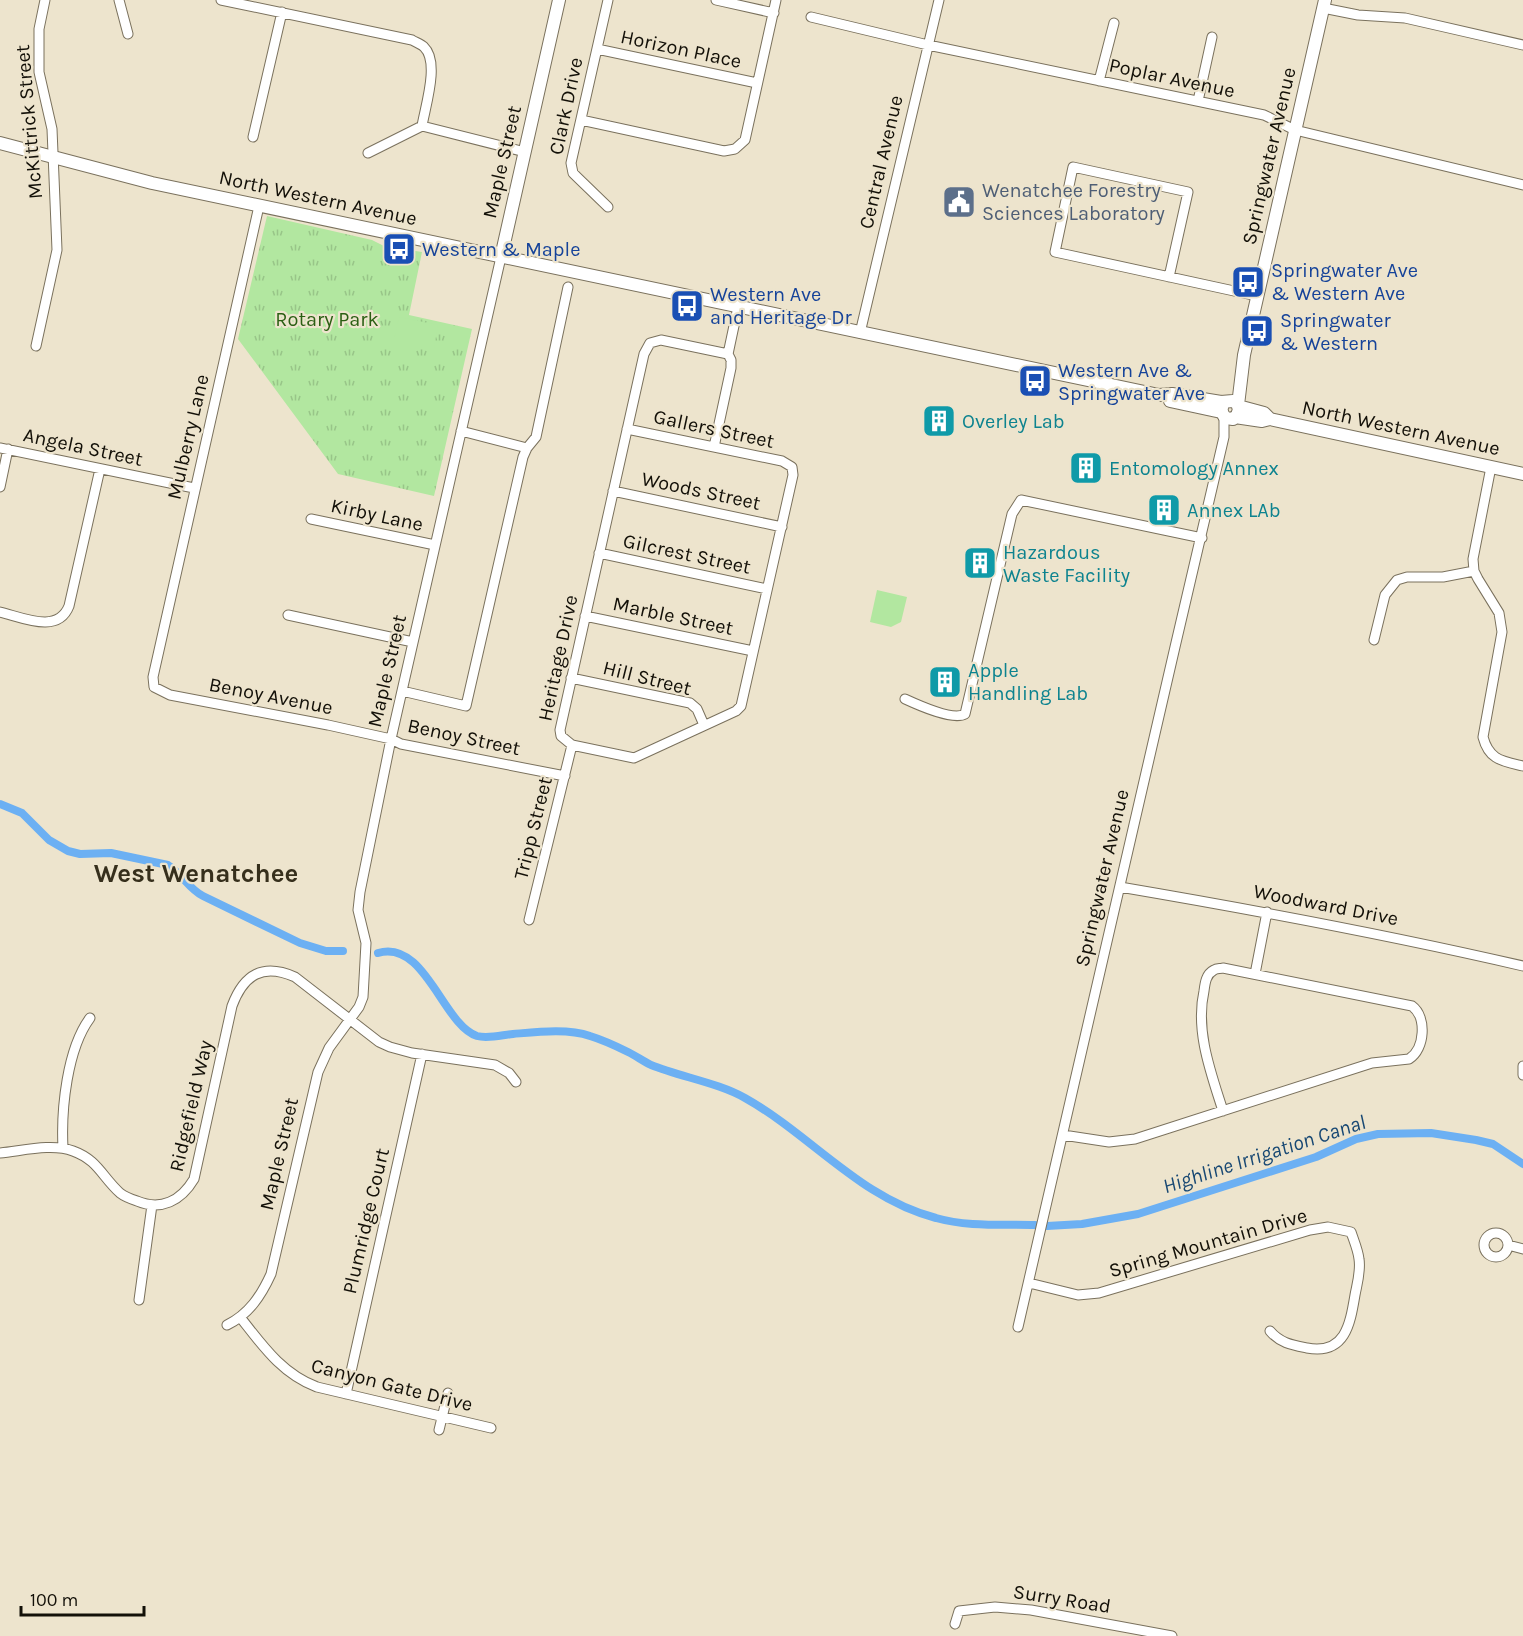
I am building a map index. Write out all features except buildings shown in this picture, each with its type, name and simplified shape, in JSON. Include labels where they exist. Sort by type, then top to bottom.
[{"type":"main road","name":"Maple Street","points":[[501,256],[559,0]]},
{"type":"main road","name":"Springwater Avenue","points":[[1230,410],[1324,4]]},
{"type":"main road","name":"North Western Avenue","points":[[0,142],[124,177],[1159,395],[1171,402],[1264,413],[1270,419],[1523,474]]},
{"type":"street","name":"McKittrick Street","points":[[36,346],[57,250],[52,129],[39,72],[39,29],[45,0]]},
{"type":"street","points":[[118,0],[128,34]]},
{"type":"street","points":[[221,0],[412,39],[424,46],[431,58],[431,74],[422,126]]},
{"type":"street","name":"Clark Drive","points":[[608,0],[571,163],[573,173],[608,207]]},
{"type":"street","points":[[716,0],[774,13]]},
{"type":"street","points":[[581,120],[724,151],[741,145],[745,140],[776,0]]},
{"type":"street","name":"Central Avenue","points":[[860,333],[939,0]]},
{"type":"street","points":[[1324,4],[1358,15],[1405,18],[1523,45]]},
{"type":"street","points":[[253,137],[282,12]]},
{"type":"street","name":"Poplar Avenue","points":[[811,17],[928,45],[1264,115],[1295,130],[1523,185]]},
{"type":"street","points":[[1099,81],[1114,23]]},
{"type":"street","points":[[1198,101],[1212,38]]},
{"type":"street","name":"Horizon Place","points":[[597,49],[757,83]]},
{"type":"street","points":[[368,153],[422,126],[525,152]]},
{"type":"street","points":[[1169,277],[1188,192],[1073,166],[1055,252],[1169,277],[1257,296]]},
{"type":"street","name":"Mulberry Lane","points":[[153,677],[259,206]]},
{"type":"street","name":"Maple Street","points":[[227,1325],[240,1317],[258,1298],[271,1275],[318,1072],[329,1047],[350,1020],[363,997],[366,944],[358,910],[360,892],[402,691],[501,256]]},
{"type":"street","points":[[402,691],[466,706],[523,457],[536,437],[568,287]]},
{"type":"street","points":[[714,447],[731,368],[728,354],[738,307]]},
{"type":"street","name":"Heritage Drive","points":[[728,354],[661,340],[650,344],[644,354],[571,678],[560,730],[561,736],[572,745],[634,758],[736,711],[741,706],[793,479],[792,467]]},
{"type":"street","name":"Springwater Avenue","points":[[1018,1328],[1230,410]]},
{"type":"street","name":"Gallers Street","points":[[627,429],[782,461],[792,467]]},
{"type":"street","points":[[461,431],[527,448]]},
{"type":"street","points":[[0,487],[4,448]]},
{"type":"street","name":"Angela Street","points":[[4,448],[194,488]]},
{"type":"street","points":[[1491,467],[1474,548],[1474,571],[1499,613],[1502,632],[1483,737],[1488,750],[1494,757],[1523,766]]},
{"type":"street","points":[[0,612],[51,623],[64,616],[69,606],[100,469]]},
{"type":"street","name":"Woods Street","points":[[613,491],[782,527]]},
{"type":"street","points":[[905,699],[927,708],[958,716],[965,714],[1012,514],[1021,501],[1202,538]]},
{"type":"street","name":"Kirby Lane","points":[[310,519],[435,546]]},
{"type":"street","name":"Gilcrest Street","points":[[599,553],[767,589]]},
{"type":"street","points":[[1374,640],[1385,595],[1397,580],[1407,577],[1443,577],[1474,571]]},
{"type":"street","points":[[288,615],[413,642]]},
{"type":"street","name":"Marble Street","points":[[585,616],[753,651]]},
{"type":"street","name":"Benoy Avenue","points":[[153,677],[154,687],[170,695],[392,739]]},
{"type":"street","name":"Hill Street","points":[[571,678],[690,703],[697,709],[704,725]]},
{"type":"street","name":"Benoy Street","points":[[392,739],[401,744],[565,776]]},
{"type":"street","name":"Tripp Street","points":[[529,920],[572,745]]},
{"type":"street","name":"Woodward Drive","points":[[1120,887],[1267,912],[1425,943],[1523,966]]},
{"type":"street","points":[[1255,974],[1267,912]]},
{"type":"street","points":[[1063,1135],[1093,1141],[1124,1141],[1223,1111],[1372,1063],[1409,1059],[1418,1046],[1423,1024],[1418,1010],[1412,1006],[1255,974],[1223,968],[1214,970],[1207,978],[1201,1008],[1202,1029],[1208,1061],[1223,1111]]},
{"type":"street","name":"Ridgefield Way","points":[[152,1205],[165,1205],[177,1200],[188,1191],[194,1179],[232,1006],[238,992],[249,978],[262,971],[282,971],[295,977],[379,1042],[390,1047],[495,1065],[508,1073],[516,1082]]},
{"type":"street","points":[[63,1148],[61,1119],[64,1093],[81,1031],[90,1018]]},
{"type":"street","name":"Plumridge Court","points":[[346,1394],[422,1054]]},
{"type":"street","points":[[1523,1066],[1523,1075]]},
{"type":"street","points":[[0,1153],[63,1148],[81,1154],[94,1162],[121,1193],[152,1205],[139,1300]]},
{"type":"street","name":"Spring Mountain Drive","points":[[1029,1283],[1078,1295],[1099,1293],[1310,1230],[1328,1227],[1351,1232],[1359,1257],[1359,1269],[1350,1322],[1339,1342],[1317,1350],[1278,1340],[1270,1331]]},
{"type":"street","points":[[1508,1245],[1523,1249]]},
{"type":"street","name":"Canyon Gate Drive","points":[[240,1317],[270,1355],[295,1377],[317,1388],[491,1428]]},
{"type":"street","points":[[440,1430],[448,1393]]},
{"type":"street","name":"Surry Road","points":[[955,1624],[959,1611],[995,1607],[1031,1610],[1172,1636]]},
{"type":"green space","name":"Rotary Park","points":[[267,216],[372,240],[384,246],[422,252],[409,315],[472,329],[434,496],[338,474],[238,339]]},
{"type":"green space","points":[[399,317],[438,325],[434,348],[394,340]]},
{"type":"green space","points":[[877,590],[907,597],[901,622],[891,627],[870,622]]},
{"type":"waterway","name":"Highline Irrigation Canal","points":[[0,804],[22,813],[49,840],[68,851],[80,854],[111,853],[168,865],[203,896],[300,943],[326,951],[343,951]]},
{"type":"waterway","name":"Highline Irrigation Canal","points":[[378,953],[394,952],[409,959],[421,970],[465,1029],[477,1036],[562,1031],[595,1038],[651,1065],[724,1088],[745,1098],[769,1113],[860,1181],[909,1209],[960,1223],[1035,1225]]},
{"type":"waterway","name":"Highline Irrigation Canal","points":[[1047,1226],[1082,1224],[1138,1214],[1316,1157],[1356,1139],[1378,1134],[1431,1133],[1476,1140],[1493,1144],[1523,1164]]},
{"type":"place","name":"Wenatchee Forestry Sciences Laboratory","points":[[959,202]]},
{"type":"place","name":"Western & Maple","points":[[399,249]]},
{"type":"place","name":"Springwater Ave & Western Ave","points":[[1248,282]]},
{"type":"place","name":"Western Ave and Heritage Dr","points":[[687,306]]},
{"type":"place","name":"Springwater & Western","points":[[1257,331]]},
{"type":"place","name":"Western Ave & Springwater Ave","points":[[1035,381]]},
{"type":"place","name":"Overley Lab","points":[[939,421]]},
{"type":"place","name":"Entomology Annex","points":[[1086,468]]},
{"type":"place","name":"Annex LAb","points":[[1164,510]]},
{"type":"place","name":"Hazardous Waste Facility","points":[[980,563]]},
{"type":"place","name":"Apple Handling Lab","points":[[945,682]]},
{"type":"district","name":"West Wenatchee","points":[[196,873]]}]
